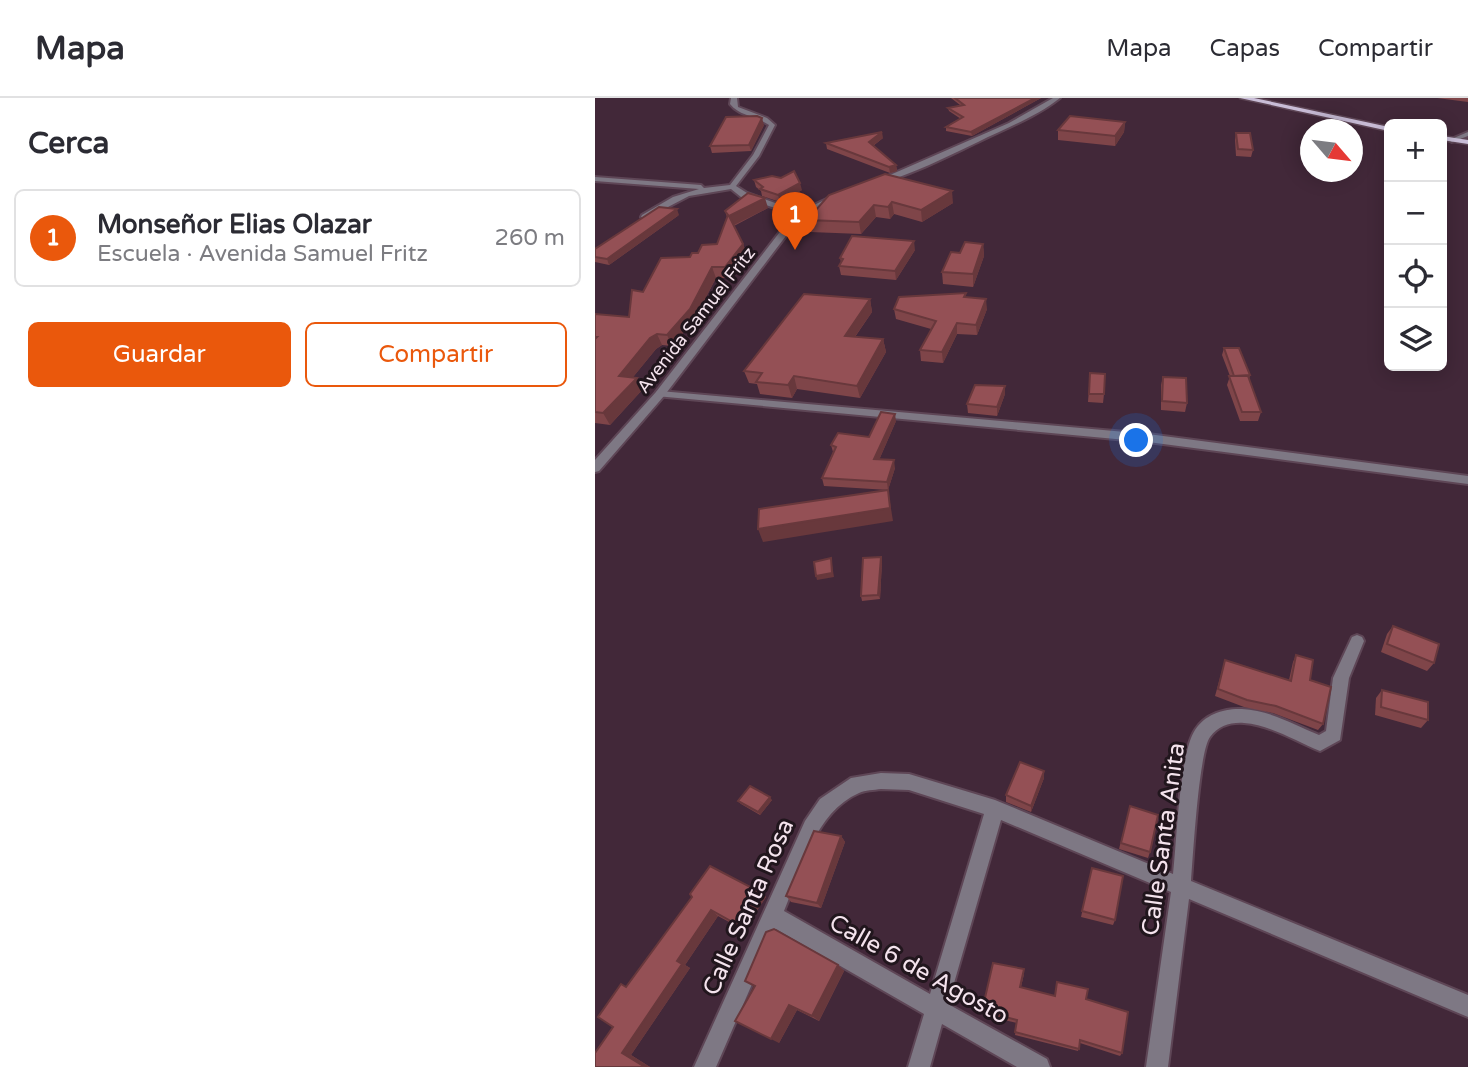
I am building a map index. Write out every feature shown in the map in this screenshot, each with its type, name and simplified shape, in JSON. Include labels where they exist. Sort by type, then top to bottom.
[{"type":"main road","points":[[1244,98],[1384,128]]},
{"type":"main road","points":[[1447,138],[1468,142]]},
{"type":"street","points":[[732,187],[756,156],[772,125],[765,119],[736,108],[733,104],[734,98]]},
{"type":"street","points":[[868,186],[904,174],[1007,128],[1035,114],[1057,98]]},
{"type":"street","points":[[1452,139],[1468,134]]},
{"type":"street","points":[[595,180],[732,187],[772,207],[800,215]]},
{"type":"street","points":[[633,226],[672,198],[713,188]]},
{"type":"street","name":"Avenida Samuel Fritz","points":[[595,468],[660,394],[800,215],[844,194]]},
{"type":"street","points":[[660,394],[1147,438],[1468,480]]},
{"type":"street","name":"Calle Santa Anita","points":[[1157,1067],[1181,888],[1194,758],[1202,733],[1223,717],[1244,716],[1269,722],[1320,743],[1334,735],[1341,678],[1357,641]]},
{"type":"street","name":"Calle Santa Rosa","points":[[705,1067],[811,827],[826,805],[857,784],[881,781],[909,782],[995,809]]},
{"type":"street","points":[[919,1067],[995,809],[1468,1006]]},
{"type":"street","name":"Calle 6 de Agosto","points":[[773,916],[1039,1067]]},
{"type":"building","points":[[955,98],[1035,98],[971,132],[946,127],[963,117],[948,108],[964,105]]},
{"type":"building","points":[[1070,116],[1125,122],[1115,136],[1058,130]]},
{"type":"building","points":[[726,117],[762,118],[749,145],[710,146]]},
{"type":"building","points":[[882,132],[869,142],[896,165],[889,167],[826,143]]},
{"type":"building","points":[[1236,133],[1250,133],[1253,150],[1238,149]]},
{"type":"building","points":[[794,171],[800,183],[778,195],[760,189],[763,187],[754,180],[772,176],[781,178]]},
{"type":"building","points":[[885,174],[952,191],[921,210],[892,202],[888,207],[874,205],[859,222],[807,220],[829,195]]},
{"type":"building","points":[[748,193],[765,198],[729,216],[743,244],[725,267],[712,267],[690,309],[667,335],[657,334],[650,338],[619,376],[637,378],[603,413],[595,412],[595,314],[629,317],[632,290],[643,292],[661,258],[690,257],[692,253],[698,253],[702,245],[717,244],[728,215],[725,211]]},
{"type":"building","points":[[659,207],[677,209],[607,259],[595,257],[595,249]]},
{"type":"building","points":[[852,236],[914,241],[895,271],[839,266],[843,259],[840,258]]},
{"type":"building","points":[[965,242],[983,244],[973,274],[942,272],[951,252],[960,253]]},
{"type":"building","points":[[966,293],[964,297],[986,299],[976,325],[957,323],[942,352],[920,350],[936,321],[894,309],[899,297]]},
{"type":"building","points":[[804,294],[870,299],[845,336],[883,339],[857,386],[794,376],[788,385],[756,382],[762,373],[744,371]]},
{"type":"building","points":[[1224,348],[1239,348],[1250,375],[1234,376]]},
{"type":"building","points":[[1090,373],[1105,374],[1104,394],[1089,394]]},
{"type":"building","points":[[1229,376],[1248,376],[1261,412],[1242,412]]},
{"type":"building","points":[[1163,377],[1186,378],[1187,403],[1162,401]]},
{"type":"building","points":[[975,385],[1005,386],[997,407],[967,404]]},
{"type":"building","points":[[881,412],[895,414],[874,459],[894,460],[887,482],[822,478],[836,447],[831,445],[838,433],[869,437]]},
{"type":"building","points":[[888,490],[890,508],[758,529],[759,509]]},
{"type":"building","points":[[881,557],[878,595],[861,596],[863,558]]},
{"type":"building","points":[[831,558],[832,573],[816,576],[814,562]]},
{"type":"building","points":[[1393,626],[1439,644],[1434,663],[1387,644]]},
{"type":"building","points":[[1296,655],[1313,660],[1310,680],[1331,687],[1323,724],[1276,706],[1247,700],[1218,689],[1225,660],[1291,681]]},
{"type":"building","points":[[1382,690],[1428,702],[1428,720],[1381,707]]},
{"type":"building","points":[[1020,762],[1044,771],[1031,806],[1006,795]]},
{"type":"building","points":[[750,786],[770,797],[758,812],[738,801]]},
{"type":"building","points":[[1130,806],[1158,815],[1150,852],[1121,843]]},
{"type":"building","points":[[814,831],[841,836],[817,903],[786,896]]},
{"type":"building","points":[[710,866],[760,892],[738,925],[711,910],[677,961],[682,964],[622,1053],[645,1067],[595,1067],[595,1053],[613,1027],[598,1017],[621,984],[626,987],[692,897],[690,894]]},
{"type":"building","points":[[1092,868],[1123,876],[1115,920],[1082,911]]},
{"type":"building","points":[[774,929],[838,965],[812,1016],[789,1005],[771,1039],[735,1021],[755,986],[745,981],[766,932]]},
{"type":"building","points":[[993,963],[1024,969],[1020,987],[1055,996],[1057,982],[1088,989],[1086,999],[1128,1012],[1122,1053],[1080,1040],[1079,1049],[1015,1032],[1017,1020],[982,1011]]},
{"type":"place","name":"Monseñor Elias Olazar","points":[[795,250]]}]
